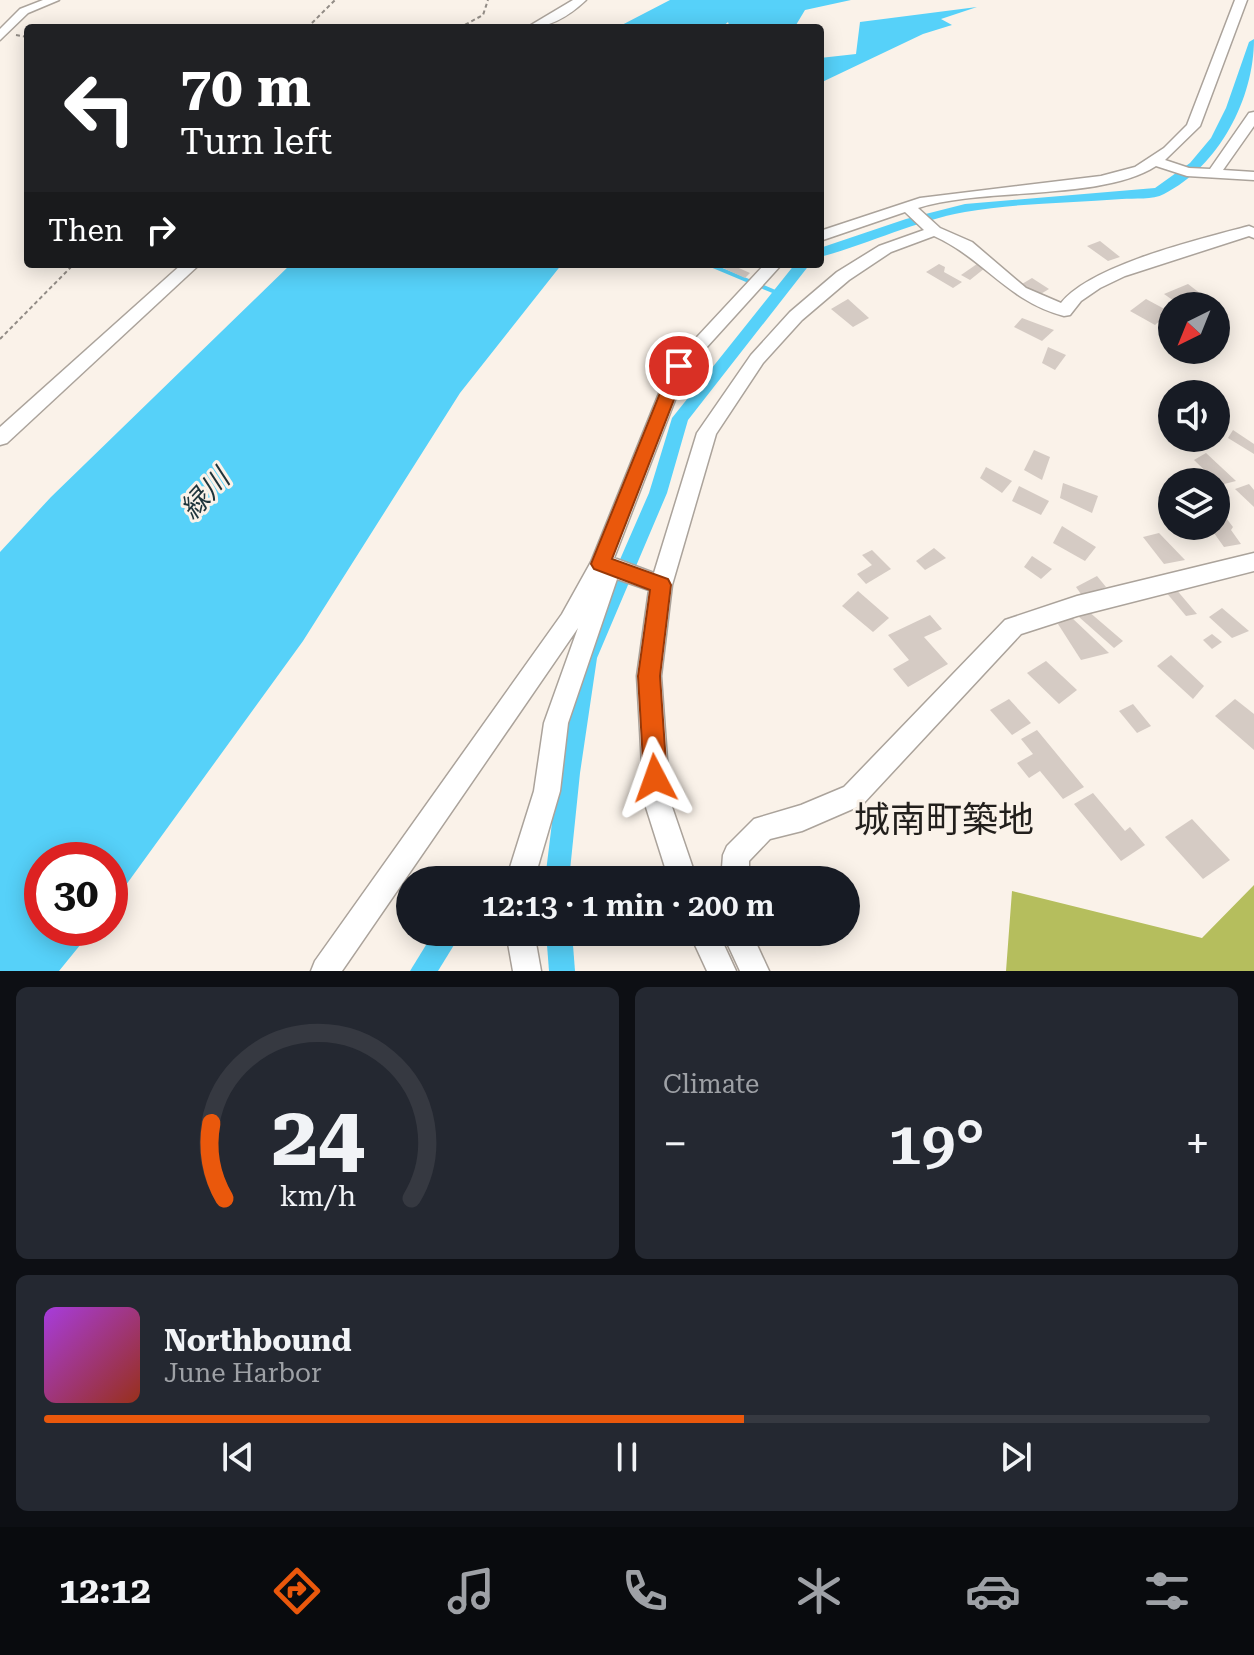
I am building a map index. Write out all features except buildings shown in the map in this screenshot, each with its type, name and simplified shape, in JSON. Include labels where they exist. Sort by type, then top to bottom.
[{"type":"street","points":[[0,36],[24,11],[53,0]]},
{"type":"street","points":[[541,24],[580,0]]},
{"type":"street","points":[[824,235],[906,205],[967,194],[1101,180],[1140,170],[1156,161],[1193,126],[1241,0]]},
{"type":"street","points":[[1214,173],[1254,116]]},
{"type":"street","points":[[1156,161],[1187,172],[1254,176]]},
{"type":"street","points":[[906,205],[935,231],[966,245],[1020,292],[1064,311],[1069,300],[1096,282],[1189,249],[1249,231],[1254,233]]},
{"type":"street","points":[[678,866],[657,801],[649,676],[661,585],[707,433],[757,359],[796,316],[843,276],[885,249],[935,231]]},
{"type":"street","points":[[0,438],[188,268]]},
{"type":"street","points":[[524,866],[547,791],[556,723],[606,565],[679,366],[770,268]]},
{"type":"street","points":[[736,866],[736,855],[763,828],[802,818],[853,796],[1013,627],[1077,606],[1254,562]]},
{"type":"street","points":[[606,565],[661,585]]},
{"type":"street","points":[[325,971],[606,565]]},
{"type":"street","points":[[523,946],[527,971]]},
{"type":"street","points":[[710,946],[722,971]]},
{"type":"street","points":[[743,946],[755,971]]},
{"type":"path","points":[[311,24],[335,0]]},
{"type":"path","points":[[466,24],[483,15],[488,0]]},
{"type":"path","points":[[0,339],[70,268]]},
{"type":"green space","points":[[1254,885],[1254,971],[1006,971],[1012,891],[1202,938]]},
{"type":"water","points":[[670,0],[851,0],[805,10],[797,24],[624,24]]},
{"type":"water","points":[[977,7],[941,19],[952,25],[923,34],[824,81],[824,58],[856,54],[860,22]]},
{"type":"water","name":"緑川","points":[[287,268],[559,268],[460,393],[303,641],[128,882],[128,842],[24,842],[24,946],[79,946],[59,971],[0,971],[0,552],[51,497]]},
{"type":"waterway","points":[[824,252],[911,222],[965,208],[1159,192],[1195,166],[1217,139],[1226,124],[1254,42]]},
{"type":"waterway","points":[[718,268],[780,294]]},
{"type":"waterway","points":[[559,866],[587,658],[658,493],[680,418],[800,268]]},
{"type":"waterway","points":[[423,971],[440,946]]},
{"type":"waterway","points":[[560,946],[562,971]]},
{"type":"district","name":"城南町築地","points":[[944,820]]},
{"type":"route","points":[[655,778],[649,676],[661,585],[601,564],[679,366]]}]
